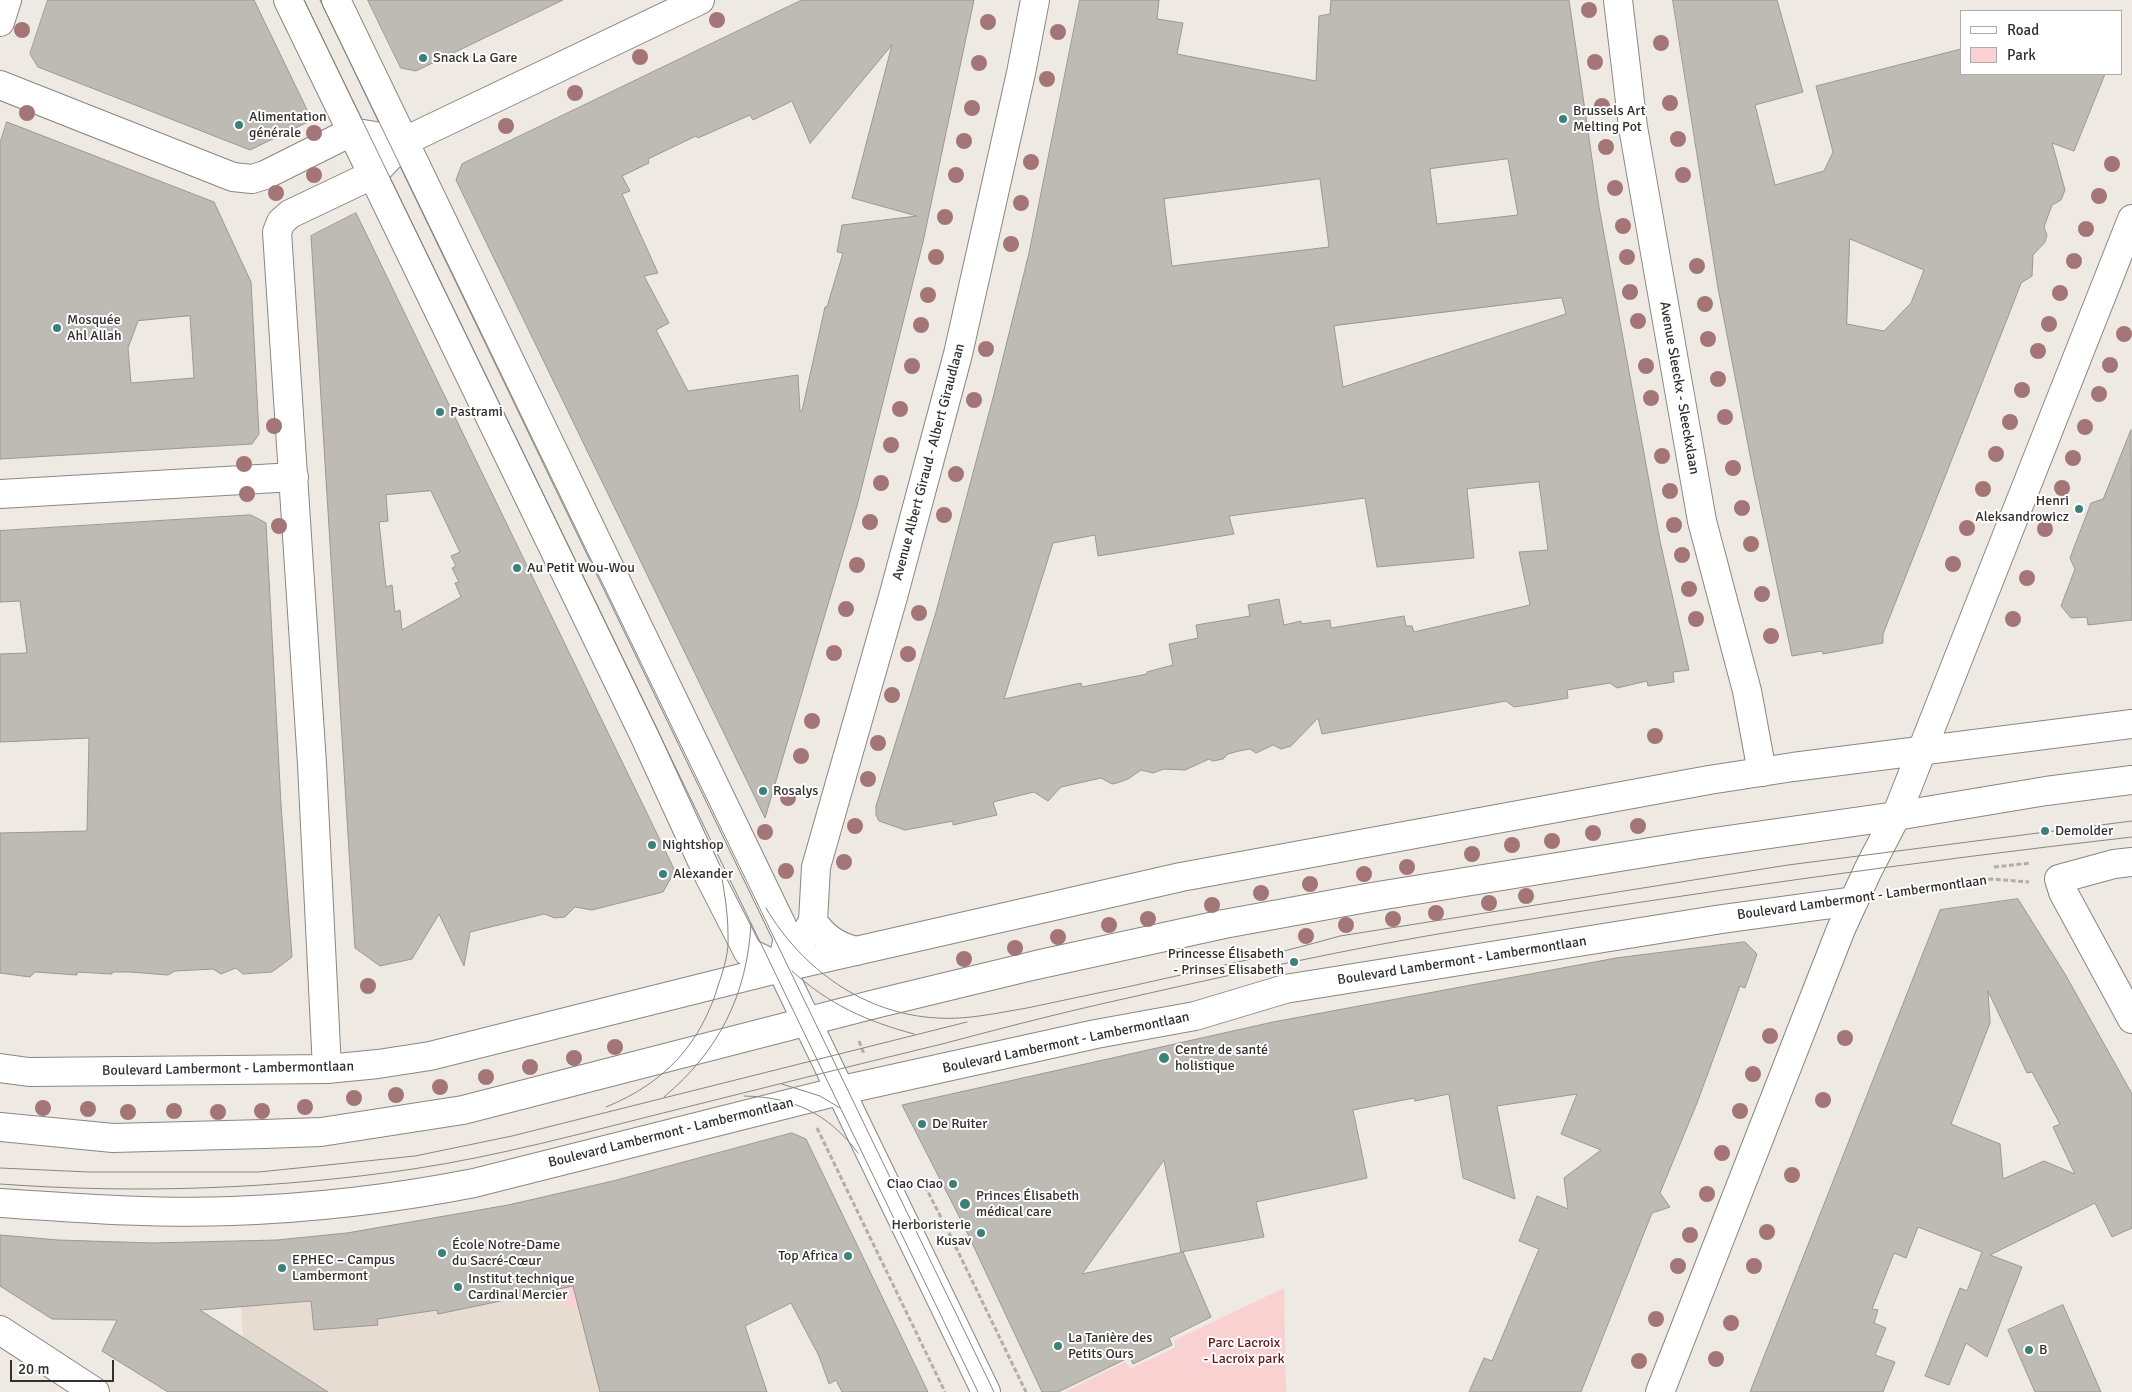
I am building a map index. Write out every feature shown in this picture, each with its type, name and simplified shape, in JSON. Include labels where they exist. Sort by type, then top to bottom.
[{"type":"street","points":[[0,22],[7,0]]},
{"type":"street","points":[[288,0],[640,726],[706,870],[748,952],[781,968]]},
{"type":"street","points":[[336,0],[788,938],[781,968],[986,1392]]},
{"type":"street","points":[[327,1069],[312,764],[278,232],[281,222],[290,214],[372,175],[405,141],[700,0]]},
{"type":"street","name":"Avenue Albert Giraud - Albert Giraudlaan","points":[[781,968],[800,944],[813,921],[816,867],[893,597],[958,354],[1021,73],[1035,0]]},
{"type":"street","name":"Avenue Sleeckx - Sleeckxlaan","points":[[1618,0],[1633,127],[1702,520],[1747,691],[1762,772]]},
{"type":"street","points":[[0,85],[232,177],[252,179],[265,175],[351,132],[405,141]]},
{"type":"street","points":[[1660,1392],[1854,901],[1896,816],[2132,219]]},
{"type":"street","points":[[0,494],[294,477]]},
{"type":"street","name":"Boulevard Lambermont - Lambermontlaan","points":[[0,1068],[29,1072],[327,1069],[430,1056],[781,968],[1191,876],[1378,840],[1762,772],[2132,724]]},
{"type":"street","points":[[0,1127],[113,1138],[322,1132],[463,1110],[806,1021],[1036,965],[1224,924],[1720,841],[1896,816],[2046,790],[2132,780]]},
{"type":"street","points":[[2132,862],[2114,864],[2059,879],[2063,892],[2132,1019]]},
{"type":"street","name":"Boulevard Lambermont - Lambermontlaan","points":[[0,1204],[105,1210],[230,1211],[362,1202],[474,1184],[840,1091],[1096,1034],[1195,1016],[1285,989],[1722,918],[1854,901]]},
{"type":"street","points":[[813,921],[820,932],[838,946],[856,951]]},
{"type":"street","points":[[0,1330],[94,1392]]},
{"type":"path","name":"Boulevard Lambermont - Lambermontlaan","points":[[1854,901],[1941,886],[1991,880],[2026,883],[2059,879]]},
{"type":"path","points":[[848,1011],[875,1083]]},
{"type":"path","points":[[804,1100],[945,1392]]},
{"type":"path","points":[[920,1179],[949,1233],[1026,1392]]},
{"type":"shaded area","name":"Institut technique Cardinal Mercier","points":[[411,1222],[560,1274],[567,1308],[599,1301],[733,1392],[168,1392],[243,1343],[241,1306],[331,1299],[314,1324],[314,1330],[357,1327],[347,1233]]},
{"type":"green space","points":[[560,1274],[599,1301],[567,1309]]},
{"type":"green space","name":"Parc Lacroix - Lacroix park","points":[[1284,1288],[1286,1392],[1065,1392],[1125,1362],[1131,1368],[1175,1348],[1175,1340]]},
{"type":"building","points":[[48,0],[254,0],[312,120],[250,150],[38,67],[30,54]]},
{"type":"building","points":[[368,0],[563,0],[416,71],[401,68]]},
{"type":"building","points":[[802,0],[974,0],[923,242],[857,506],[765,818],[456,180],[462,164]],"holes":[[[892,45],[852,198],[917,216],[842,225],[837,252],[843,253],[827,307],[825,307],[802,411],[800,411],[798,375],[688,391],[656,330],[669,323],[644,276],[658,273],[622,194],[630,191],[622,176],[649,163],[648,159],[696,136],[698,138],[750,115],[753,120],[792,101],[810,143]]]},
{"type":"building","points":[[1080,0],[1159,0],[1157,19],[1183,23],[1177,54],[1316,81],[1319,16],[1330,14],[1331,0],[1569,0],[1599,207],[1660,541],[1689,670],[1673,672],[1674,682],[1648,686],[1647,681],[1617,688],[1610,683],[1567,690],[1568,698],[1514,707],[1506,701],[1322,734],[1318,718],[1291,746],[1281,749],[1273,745],[1256,753],[1250,749],[1239,751],[1228,754],[1223,759],[1213,761],[1209,759],[1185,770],[1164,769],[1153,773],[1141,770],[1128,779],[1112,784],[1101,778],[1061,787],[1048,801],[1034,792],[993,802],[997,815],[953,825],[953,821],[905,830],[879,821],[876,815],[876,806],[936,612],[1029,253]],"holes":[[[1508,159],[1518,215],[1437,224],[1430,169]],[[1320,179],[1329,247],[1172,266],[1164,199]],[[1562,298],[1566,314],[1343,387],[1334,326]],[[1539,482],[1548,550],[1519,552],[1530,605],[1414,632],[1412,626],[1406,626],[1404,616],[1331,628],[1330,620],[1301,624],[1301,621],[1284,625],[1279,599],[1248,605],[1250,616],[1196,625],[1198,638],[1169,644],[1173,665],[1147,672],[1147,674],[1082,687],[1081,683],[1004,699],[1053,543],[1095,535],[1098,556],[1234,534],[1229,516],[1365,498],[1377,567],[1474,558],[1467,489]]]},
{"type":"building","points":[[1673,0],[1777,0],[1803,92],[1755,105],[1775,185],[1824,171],[1833,152],[1816,86],[1960,49],[1960,75],[2105,75],[2074,151],[2052,143],[2065,190],[2061,200],[2052,205],[2044,227],[2047,235],[2045,242],[2033,255],[2032,276],[2021,283],[1883,634],[1883,643],[1823,654],[1822,651],[1792,656],[1754,476],[1718,288]],"holes":[[[1850,239],[1924,270],[1911,303],[1884,331],[1847,324]]]},
{"type":"building","points":[[7,122],[214,202],[251,282],[259,434],[252,444],[0,459],[0,143]],"holes":[[[190,316],[194,378],[131,383],[128,348],[138,321]]]},
{"type":"building","points":[[356,213],[675,871],[663,892],[592,910],[575,907],[565,917],[555,918],[544,914],[470,932],[464,966],[439,914],[412,959],[380,966],[355,948],[311,236]],"holes":[[[431,491],[460,552],[451,556],[456,566],[452,568],[459,582],[455,583],[461,597],[402,630],[400,610],[395,612],[392,585],[386,587],[379,522],[388,521],[386,495]]]},
{"type":"building","points":[[2131,430],[2132,620],[2088,625],[2087,617],[2071,618],[2061,606],[2075,569],[2070,558],[2091,503],[2103,499]]},
{"type":"building","points":[[251,515],[266,523],[281,804],[292,957],[272,972],[243,974],[236,968],[221,974],[213,969],[175,971],[168,975],[130,972],[112,972],[112,974],[77,972],[77,975],[35,972],[30,977],[0,973],[0,833],[87,831],[89,738],[0,742],[0,654],[27,653],[20,601],[0,602],[0,531]]},
{"type":"building","points":[[2018,899],[2065,974],[2132,1094],[2132,1228],[2112,1237],[2095,1203],[1990,1255],[2022,1267],[1987,1357],[1966,1343],[1949,1385],[1925,1376],[1960,1288],[1967,1291],[1982,1252],[1918,1227],[1906,1258],[1894,1253],[1872,1309],[1878,1310],[1874,1323],[1886,1328],[1875,1355],[1895,1362],[1883,1392],[1750,1392],[1940,910]],"holes":[[[1988,991],[2027,1073],[2032,1072],[2060,1124],[2053,1127],[2075,1174],[2044,1161],[2003,1179],[2000,1144],[1951,1124],[1990,1023]]]},
{"type":"building","points":[[1745,942],[1757,954],[1745,988],[1740,986],[1697,1103],[1660,1193],[1670,1207],[1652,1213],[1581,1392],[1469,1392],[1484,1358],[1492,1361],[1539,1249],[1519,1241],[1537,1196],[1568,1209],[1564,1178],[1601,1150],[1561,1134],[1577,1094],[1497,1106],[1515,1199],[1463,1178],[1449,1094],[1415,1101],[1414,1098],[1353,1110],[1367,1178],[1256,1202],[1264,1237],[1181,1252],[1164,1160],[1082,1274],[1183,1252],[1211,1317],[1169,1338],[1172,1345],[1133,1364],[1130,1357],[1058,1392],[1042,1392],[965,1228],[902,1105],[1273,1022],[1616,958]]},
{"type":"building","points":[[792,1133],[806,1139],[928,1392],[842,1392],[836,1380],[829,1384],[819,1356],[791,1303],[745,1326],[767,1392],[600,1392],[573,1286],[438,1314],[437,1310],[377,1319],[378,1325],[314,1330],[311,1301],[200,1310],[328,1392],[168,1392],[102,1351],[117,1320],[52,1319],[0,1286],[0,1235],[58,1240],[152,1243],[277,1240],[347,1233],[508,1205],[613,1181]]},
{"type":"building","name":"B","points":[[2063,1305],[2101,1392],[2035,1392],[2008,1330]]},
{"type":"tram line","points":[[304,0],[978,1392]]},
{"type":"tram line","points":[[320,0],[994,1392]]},
{"type":"tram line","points":[[766,908],[781,930],[817,969],[860,998],[910,1015],[960,1018],[1027,1008],[1127,987],[1261,957],[1340,936],[1788,865],[2132,821]]},
{"type":"tram line","points":[[0,1184],[103,1189],[207,1188],[362,1176],[445,1164],[541,1144],[1021,1023],[1241,973],[1380,944],[1720,890],[2132,837]]},
{"type":"tram line","points":[[606,1107],[646,1086],[663,1073],[678,1059],[702,1025],[719,983],[728,948],[727,909],[720,867]]},
{"type":"tram line","points":[[664,1097],[700,1061],[715,1041],[727,1020],[743,975],[751,924]]},
{"type":"tram line","points":[[792,971],[820,993],[849,1010],[914,1034]]},
{"type":"tram line","points":[[0,1168],[89,1172],[259,1172],[415,1156],[512,1136],[967,1022]]},
{"type":"tram line","points":[[782,1084],[820,1096],[840,1108]]},
{"type":"tram line","points":[[744,1096],[778,1100],[808,1110],[834,1127],[858,1153]]},
{"type":"place","name":"Snack La Gare","points":[[423,58]]},
{"type":"place","name":"Brussels Art Melting Pot","points":[[1563,119]]},
{"type":"place","name":"Alimentation générale","points":[[239,125]]},
{"type":"place","name":"Mosquée Ahl Allah","points":[[57,328]]},
{"type":"place","name":"Pastrami","points":[[440,412]]},
{"type":"place","name":"Henri Aleksandrowicz","points":[[2079,509]]},
{"type":"place","name":"Au Petit Wou-Wou","points":[[517,568]]},
{"type":"place","name":"Rosalys","points":[[763,791]]},
{"type":"place","name":"Demolder","points":[[2045,831]]},
{"type":"place","name":"Nightshop","points":[[652,845]]},
{"type":"place","name":"Alexander","points":[[663,874]]},
{"type":"place","name":"Princesse Élisabeth - Prinses Elisabeth","points":[[1294,962]]},
{"type":"place","name":"Centre de santé holistique","points":[[1164,1058]]},
{"type":"place","name":"De Ruiter","points":[[922,1124]]},
{"type":"place","name":"Ciao Ciao","points":[[953,1184]]},
{"type":"place","name":"Princes Élisabeth médical care","points":[[965,1204]]},
{"type":"place","name":"Herboristerie Kusav","points":[[981,1233]]},
{"type":"place","name":"École Notre-Dame du Sacré-Cœur","points":[[442,1253]]},
{"type":"place","name":"Top Africa","points":[[848,1256]]},
{"type":"place","name":"EPHEC – Campus Lambermont","points":[[282,1268]]},
{"type":"place","name":"Institut technique Cardinal Mercier","points":[[458,1287]]},
{"type":"place","name":"La Tanière des Petits Ours","points":[[1058,1346]]},
{"type":"place","name":"B","points":[[2029,1350]]}]
